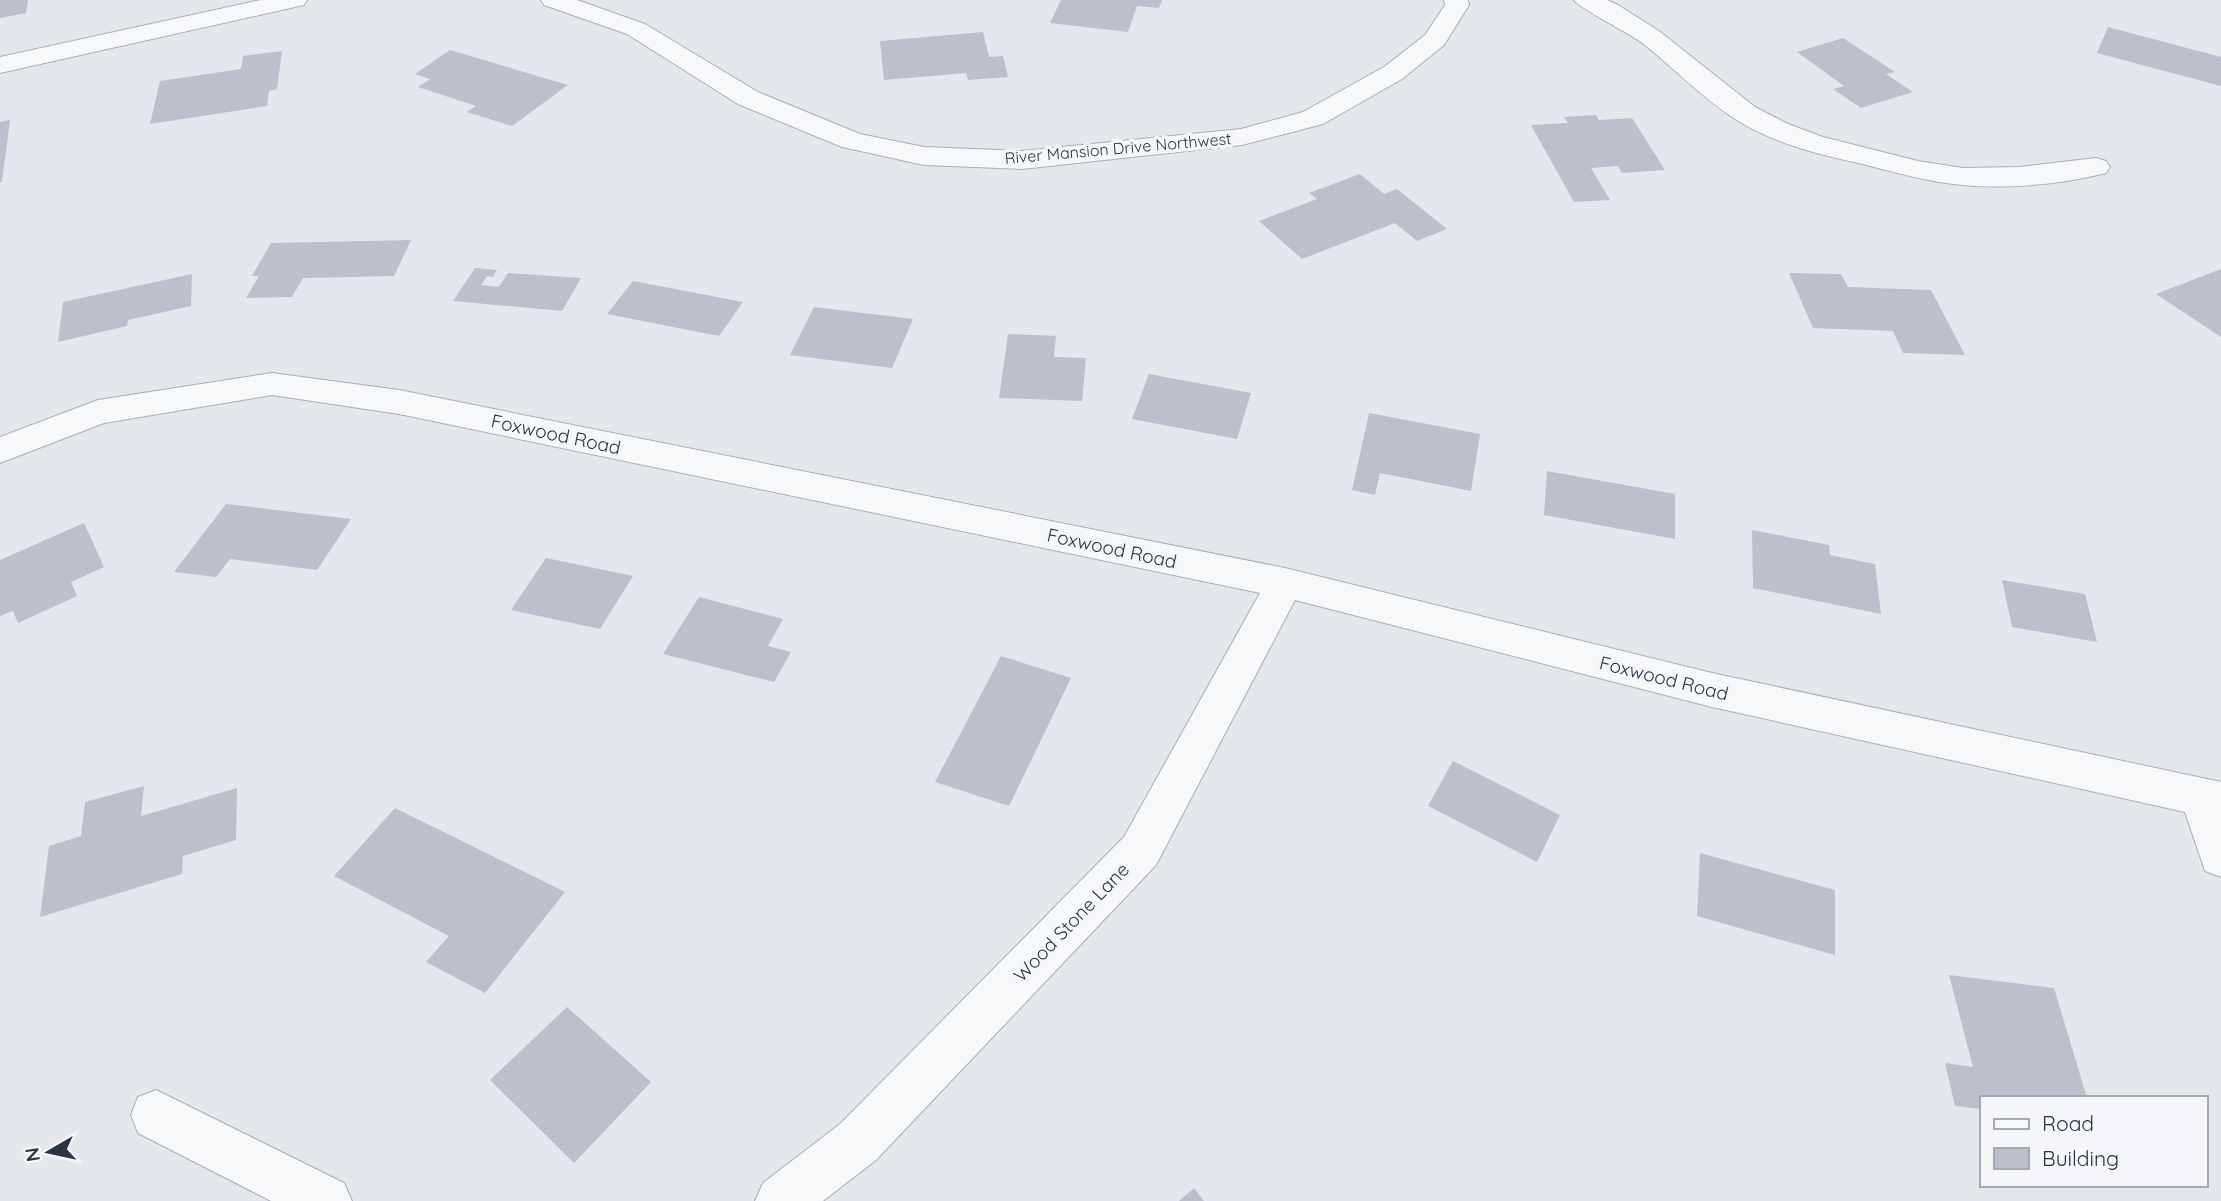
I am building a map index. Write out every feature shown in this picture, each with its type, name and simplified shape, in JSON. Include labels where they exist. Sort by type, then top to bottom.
[{"type":"street","points":[[0,65],[295,0]]},
{"type":"street","name":"River Mansion Drive Northwest","points":[[553,0],[636,29],[748,98],[852,141],[924,156],[1021,160],[1242,137],[1313,118],[1394,73],[1435,40],[1457,5],[1456,0]]},
{"type":"street","points":[[1586,0],[1632,21],[1708,86],[1745,113],[1778,131],[1896,164],[1972,177],[2033,176],[2096,167]]},
{"type":"street","name":"Foxwood Road","points":[[0,451],[98,412],[272,384],[399,402],[1285,583],[1712,690],[2211,799]]},
{"type":"street","name":"Wood Stone Lane","points":[[782,1201],[858,1142],[1140,851],[1285,583]]},
{"type":"street","points":[[2211,799],[2221,857]]},
{"type":"street","points":[[156,1115],[326,1201]]},
{"type":"building","points":[[0,0],[28,0],[26,13],[0,18]]},
{"type":"building","points":[[1061,0],[1162,0],[1159,8],[1137,6],[1128,32],[1050,23]]},
{"type":"building","points":[[2108,27],[2221,57],[2221,86],[2097,53]]},
{"type":"building","points":[[983,32],[989,57],[1003,56],[1008,77],[968,80],[966,73],[884,80],[880,41]]},
{"type":"building","points":[[1843,38],[1895,72],[1886,74],[1913,92],[1861,108],[1833,89],[1844,86],[1797,52]]},
{"type":"building","points":[[450,50],[568,85],[512,126],[467,112],[476,106],[418,87],[430,79],[415,74]]},
{"type":"building","points":[[282,51],[277,89],[269,91],[267,106],[150,124],[160,81],[241,69],[243,56]]},
{"type":"building","points":[[1596,115],[1599,120],[1632,118],[1665,170],[1622,173],[1618,166],[1591,168],[1610,200],[1574,202],[1531,125],[1568,123],[1564,117]]},
{"type":"building","points":[[10,120],[2,182],[0,182],[0,122]]},
{"type":"building","points":[[1360,174],[1384,194],[1397,189],[1447,229],[1417,241],[1395,223],[1302,259],[1259,221],[1317,199],[1309,193]]},
{"type":"building","points":[[411,240],[394,276],[303,278],[292,297],[246,298],[259,276],[252,276],[271,243]]},
{"type":"building","points":[[475,268],[497,270],[493,277],[487,276],[481,285],[499,287],[508,273],[581,278],[562,311],[453,301]]},
{"type":"building","points":[[2221,269],[2221,337],[2156,294]]},
{"type":"building","points":[[1789,273],[1841,274],[1848,287],[1931,290],[1965,355],[1903,353],[1893,331],[1813,328]]},
{"type":"building","points":[[192,274],[191,306],[128,320],[127,326],[58,342],[63,302]]},
{"type":"building","points":[[633,281],[743,302],[719,336],[607,314]]},
{"type":"building","points":[[814,307],[913,319],[892,368],[790,355]]},
{"type":"building","points":[[1008,334],[1056,336],[1054,357],[1086,358],[1082,401],[999,398]]},
{"type":"building","points":[[1149,374],[1251,393],[1237,439],[1132,419]]},
{"type":"building","points":[[1369,413],[1480,434],[1471,491],[1380,473],[1375,495],[1352,490]]},
{"type":"building","points":[[1547,471],[1675,494],[1675,539],[1544,515]]},
{"type":"building","points":[[226,504],[351,519],[317,570],[230,559],[216,577],[174,572]]},
{"type":"building","points":[[84,523],[104,567],[71,582],[77,596],[18,623],[13,611],[0,616],[0,560]]},
{"type":"building","points":[[1752,530],[1829,545],[1830,555],[1875,564],[1881,614],[1753,588]]},
{"type":"building","points":[[546,558],[633,576],[600,629],[511,610]]},
{"type":"building","points":[[2002,580],[2085,594],[2097,642],[2012,627]]},
{"type":"building","points":[[699,597],[783,619],[768,646],[791,652],[774,682],[663,654]]},
{"type":"building","points":[[1001,656],[1071,678],[1009,806],[935,782]]},
{"type":"building","points":[[1453,761],[1560,815],[1537,862],[1428,806]]},
{"type":"building","points":[[144,786],[141,816],[237,788],[236,840],[183,856],[182,874],[40,917],[49,846],[81,836],[85,802]]},
{"type":"building","points":[[395,808],[565,892],[485,993],[426,962],[449,936],[334,876]]},
{"type":"building","points":[[1700,853],[1835,890],[1835,955],[1697,916]]},
{"type":"building","points":[[1949,975],[2054,988],[2086,1096],[1980,1096],[1980,1109],[1955,1106],[1945,1063],[1973,1067]]},
{"type":"building","points":[[567,1007],[651,1082],[574,1163],[490,1080]]},
{"type":"building","points":[[1194,1188],[1204,1201],[1179,1201]]}]
